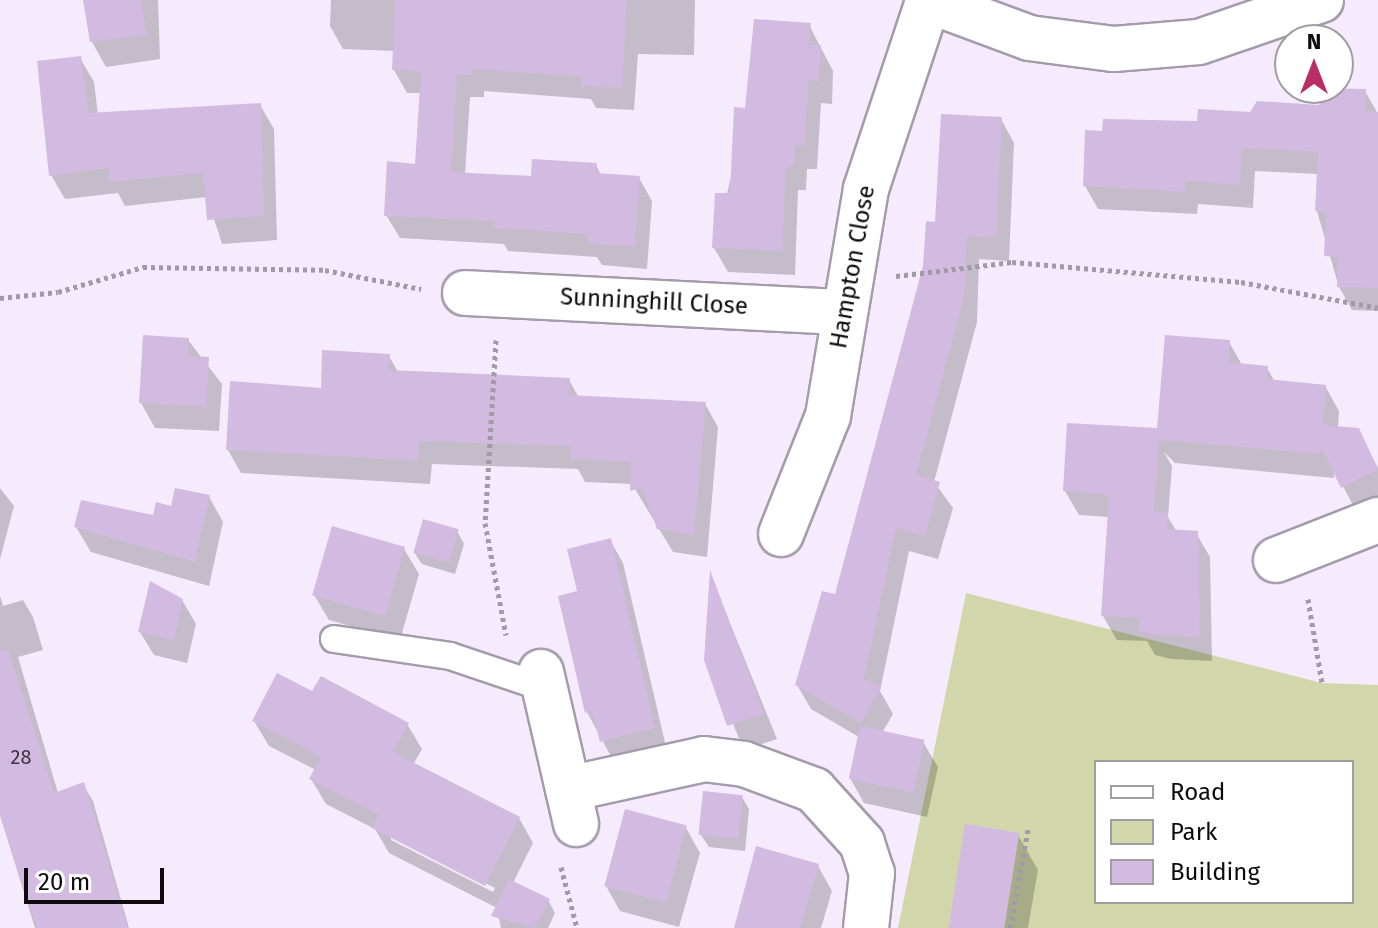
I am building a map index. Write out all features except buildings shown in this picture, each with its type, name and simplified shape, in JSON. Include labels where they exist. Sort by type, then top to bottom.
[{"type":"street","points":[[928,0],[1029,38],[1114,49],[1199,42],[1321,0]]},
{"type":"street","name":"Hampton Close","points":[[781,534],[828,416],[846,293],[866,189],[928,0]]},
{"type":"street","name":"Sunninghill Close","points":[[482,294],[846,293]]},
{"type":"street","points":[[1276,560],[1378,520]]},
{"type":"street","points":[[543,680],[572,806],[704,759],[754,767],[814,790],[862,843],[872,873],[866,928]]},
{"type":"lane","points":[[334,639],[450,656],[543,680]]},
{"type":"path","points":[[846,293],[1012,262],[1241,282],[1378,308]]},
{"type":"path","points":[[0,298],[58,292],[143,267],[325,270],[482,294],[485,523],[511,659],[543,680]]},
{"type":"path","points":[[1276,560],[1293,604],[1312,598],[1322,683]]},
{"type":"path","points":[[1010,928],[1028,830]]},
{"type":"green space","points":[[966,593],[1322,683],[1378,685],[1378,928],[898,928]]}]
